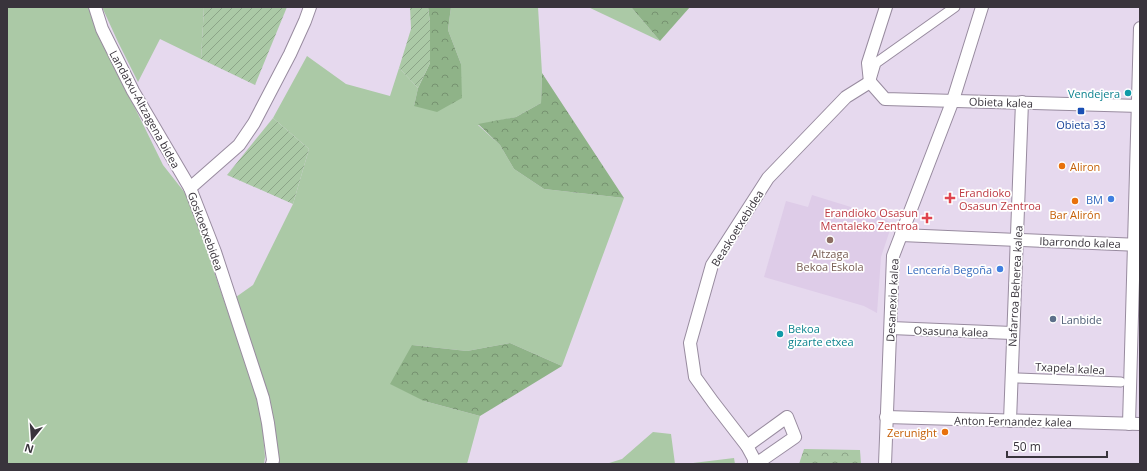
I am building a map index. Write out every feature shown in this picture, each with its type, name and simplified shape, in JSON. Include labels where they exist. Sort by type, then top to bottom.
[{"type":"street","name":"Landatxu-Altzagena bidea","points":[[94,7],[102,29],[133,91],[190,188]]},
{"type":"street","name":"Goskoetxebidea","points":[[272,464],[273,460],[268,423],[263,398],[215,252],[190,188],[239,145],[254,123],[290,54],[310,7]]},
{"type":"street","points":[[870,82],[868,63],[886,7]]},
{"type":"street","points":[[870,82],[876,63],[955,7]]},
{"type":"street","name":"Desanexio kalea","points":[[885,464],[893,256],[953,100],[982,7]]},
{"type":"street","points":[[1134,424],[1140,28]]},
{"type":"street","name":"Obieta kalea","points":[[870,82],[885,99],[1139,106]]},
{"type":"street","name":"Beaskoetxebidea","points":[[748,446],[787,417],[795,437],[755,464],[748,446],[695,377],[690,343],[712,265],[768,178],[846,97],[870,82]]},
{"type":"street","name":"Nafarroa Beherea kalea","points":[[1010,421],[1012,333],[1022,102]]},
{"type":"street","name":"Ibarrondo kalea","points":[[901,235],[1137,245]]},
{"type":"street","name":"Osasuna kalea","points":[[891,328],[1012,333]]},
{"type":"street","name":"Txapela kalea","points":[[1018,378],[1121,382]]},
{"type":"street","name":"Anton Fernandez kalea","points":[[886,418],[1134,424]]},
{"type":"shaded area","name":"Altzaga Bekoa Eskola","points":[[812,195],[880,216],[892,224],[881,257],[877,313],[864,306],[764,277],[786,201],[808,207]]},
{"type":"green space","points":[[7,7],[89,7],[111,59],[163,165],[189,198],[261,409],[265,457],[264,464],[7,464]]},
{"type":"green space","points":[[102,7],[204,7],[201,59],[160,39],[138,82]]},
{"type":"green space","points":[[204,7],[287,7],[255,85],[201,59]]},
{"type":"green space","points":[[410,7],[428,7],[430,23],[430,63],[418,88],[399,68],[411,29]]},
{"type":"green space","points":[[428,7],[451,7],[448,30],[461,64],[462,98],[437,112],[414,106],[418,88],[430,63],[430,23]]},
{"type":"green space","points":[[451,7],[538,7],[542,73],[541,103],[516,117],[478,125],[500,145],[514,169],[544,189],[624,198],[562,366],[510,343],[467,351],[412,345],[424,401],[480,416],[467,464],[277,464],[277,446],[269,396],[236,297],[253,285],[293,204],[309,149],[273,118],[307,56],[346,84],[390,96],[399,68],[418,88],[414,106],[461,64],[448,30]]},
{"type":"green space","points":[[588,7],[631,7],[660,41]]},
{"type":"green space","points":[[631,7],[690,7],[660,41]]},
{"type":"green space","points":[[542,73],[624,198],[544,189],[514,169],[500,145],[478,124],[516,117],[541,103]]},
{"type":"green space","points":[[273,118],[309,149],[293,204],[227,175]]},
{"type":"green space","points":[[510,343],[562,366],[480,416],[424,401],[390,384],[412,345],[467,351]]},
{"type":"green space","points":[[653,432],[671,434],[675,464],[606,464],[622,459]]},
{"type":"green space","points":[[804,449],[860,450],[861,464],[799,464]]},
{"type":"green space","points":[[734,458],[735,464],[685,464]]},
{"type":"place","name":"Vendejera","points":[[1128,93]]},
{"type":"place","name":"Obieta 33","points":[[1081,111]]},
{"type":"place","name":"Aliron","points":[[1062,166]]},
{"type":"place","name":"Erandioko Osasun Zentroa","points":[[950,198]]},
{"type":"place","name":"BM","points":[[1111,199]]},
{"type":"place","name":"Bar Alirón","points":[[1075,201]]},
{"type":"place","name":"Erandioko Osasun Mentaleko Zentroa","points":[[927,218]]},
{"type":"place","name":"Altzaga Bekoa Eskola","points":[[830,240]]},
{"type":"place","name":"Lencería Begoña","points":[[1000,269]]},
{"type":"place","name":"Lanbide","points":[[1053,319]]},
{"type":"place","name":"Bekoa gizarte etxea","points":[[780,334]]},
{"type":"place","name":"Zerunight","points":[[945,432]]}]
